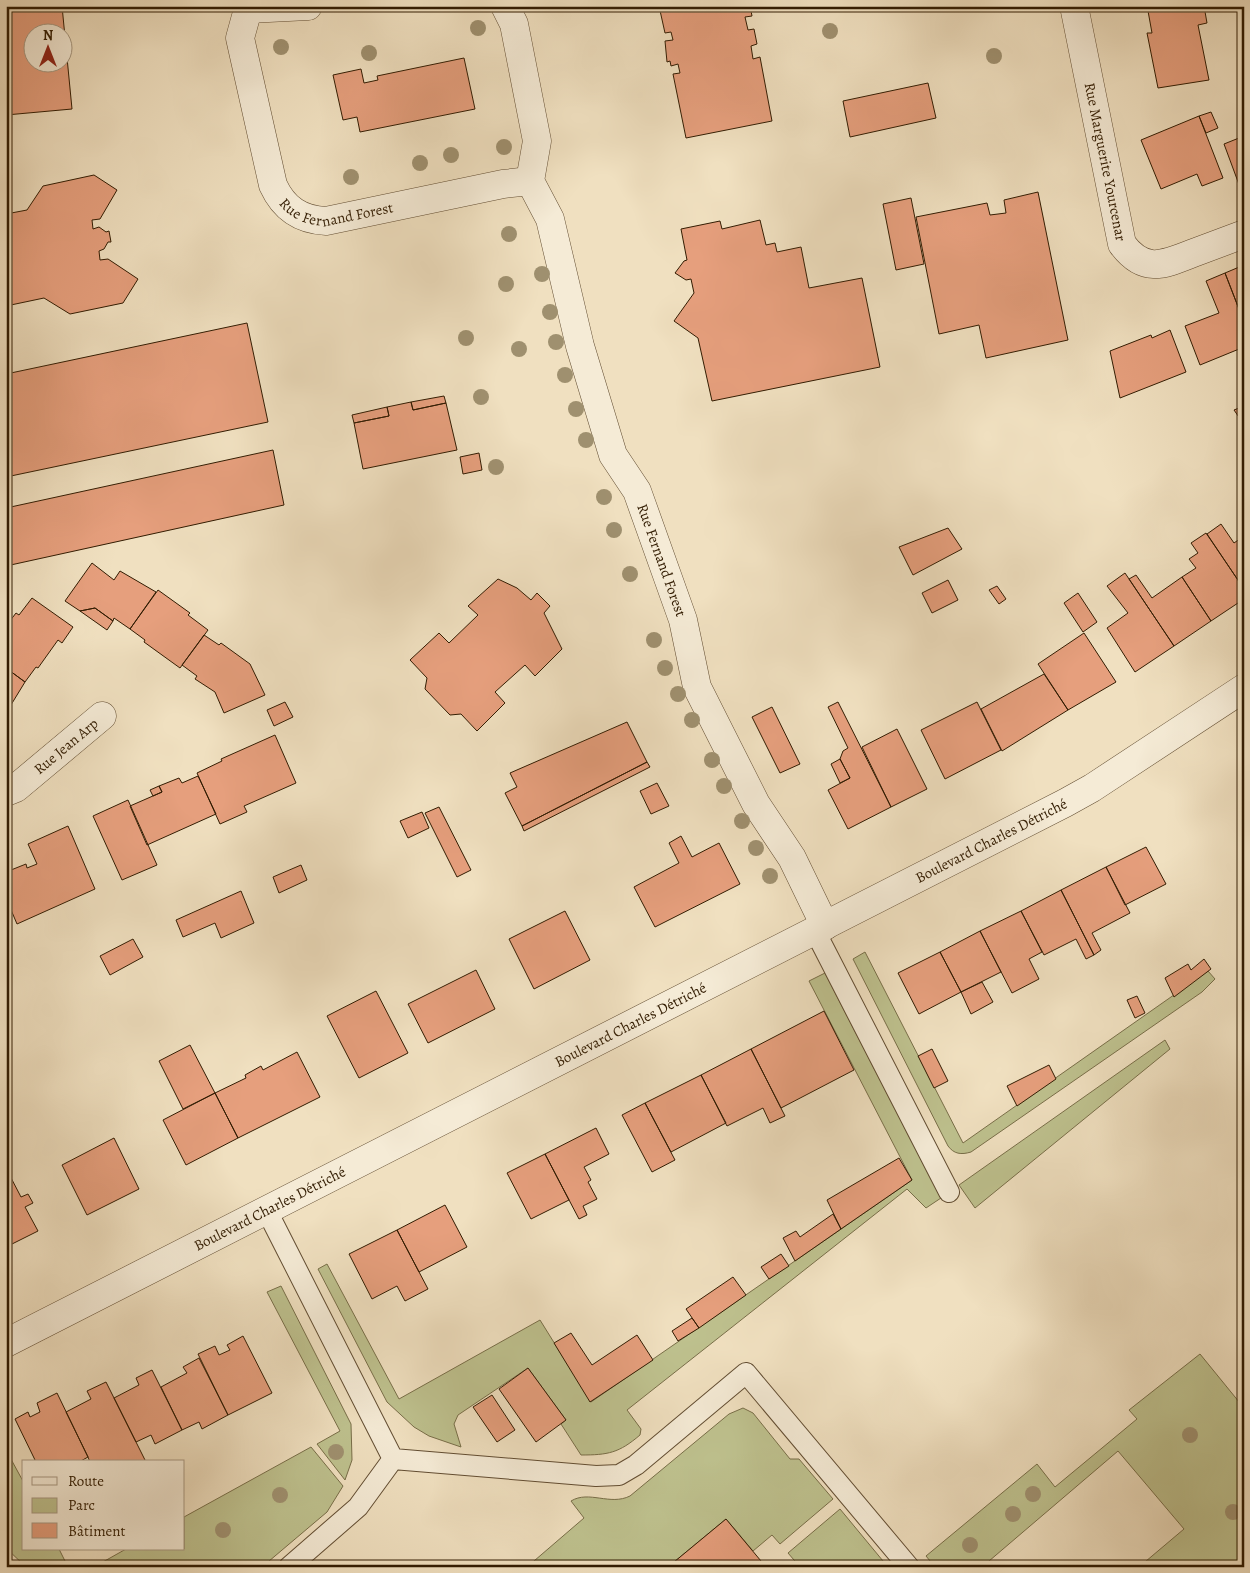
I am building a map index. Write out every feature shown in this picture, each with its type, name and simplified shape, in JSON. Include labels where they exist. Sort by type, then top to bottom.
[{"type":"street","name":"Rue Fernand Forest","points":[[308,6],[247,8],[240,38],[271,176],[278,197],[295,213],[304,218],[326,221],[503,184],[530,181],[550,219],[580,346],[613,455],[637,491],[683,620],[697,687],[756,804],[792,858],[820,928]]},
{"type":"street","points":[[505,6],[514,24],[536,141],[530,181]]},
{"type":"street","name":"Rue Marguerite Yourcenar","points":[[1074,6],[1122,244],[1130,255],[1141,262],[1160,265],[1244,234]]},
{"type":"street","name":"Boulevard Charles Détriché","points":[[6,1343],[1092,788],[1244,688]]},
{"type":"street","name":"Rue Jean Arp","points":[[6,792],[16,788],[102,716]]},
{"type":"lane","points":[[820,928],[949,1192]]},
{"type":"lane","points":[[267,1211],[393,1459]]},
{"type":"lane","points":[[393,1459],[596,1476],[619,1475],[636,1465],[746,1373],[909,1567]]},
{"type":"lane","points":[[289,1567],[358,1508],[393,1459]]},
{"type":"green space","points":[[865,952],[963,1143],[1208,971],[1215,979],[1202,992],[971,1152],[961,1154],[953,1151],[948,1146],[853,959]]},
{"type":"green space","points":[[825,973],[941,1198],[926,1208],[907,1189],[627,1410],[641,1429],[640,1435],[626,1446],[613,1452],[581,1455],[561,1424],[566,1420],[528,1368],[458,1415],[454,1424],[461,1447],[429,1436],[414,1427],[387,1402],[318,1269],[327,1264],[399,1399],[540,1320],[591,1402],[912,1180],[809,981]]},
{"type":"green space","points":[[1165,1040],[1170,1049],[975,1208],[959,1185]]},
{"type":"green space","points":[[281,1286],[351,1424],[352,1460],[345,1480],[317,1444],[340,1431],[267,1292]]},
{"type":"green space","points":[[1200,1354],[1244,1408],[1244,1567],[1139,1567],[1184,1529],[1118,1451],[982,1567],[935,1567],[926,1556],[1037,1464],[1055,1487],[1137,1419],[1129,1410]]},
{"type":"green space","points":[[743,1408],[753,1413],[790,1459],[799,1459],[833,1499],[780,1544],[772,1535],[753,1551],[726,1519],[668,1567],[527,1567],[584,1518],[571,1501],[585,1497],[622,1499],[630,1496],[729,1414]]},
{"type":"green space","points":[[311,1447],[343,1486],[327,1512],[262,1567],[94,1567],[124,1550],[185,1550],[185,1516]]},
{"type":"green space","points":[[6,1450],[22,1479],[22,1550],[60,1550],[68,1567],[26,1567],[6,1548]]},
{"type":"green space","points":[[840,1509],[888,1567],[800,1567],[788,1553]]},
{"type":"building","points":[[6,6],[62,6],[64,22],[22,22],[22,72],[68,72],[72,109],[6,115]]},
{"type":"building","points":[[659,6],[750,6],[752,16],[745,17],[748,30],[754,29],[757,44],[751,46],[753,59],[760,57],[772,121],[686,138],[673,74],[680,73],[678,64],[671,66],[670,61],[667,62],[665,41],[673,40],[671,32],[665,33]]},
{"type":"building","points":[[1175,6],[1204,6],[1207,23],[1198,25],[1209,80],[1158,88],[1147,33],[1152,33],[1148,11]]},
{"type":"building","points":[[464,58],[475,109],[360,132],[357,117],[343,120],[333,75],[361,69],[364,83],[378,80],[377,76]]},
{"type":"building","points":[[928,83],[936,118],[850,137],[843,101]]},
{"type":"building","points":[[1211,112],[1218,128],[1206,133],[1199,116]]},
{"type":"building","points":[[1199,116],[1223,178],[1202,186],[1197,174],[1161,189],[1141,140]]},
{"type":"building","points":[[1244,136],[1244,198],[1224,144]]},
{"type":"building","points":[[94,175],[117,190],[100,219],[92,220],[93,229],[99,227],[106,232],[109,231],[111,242],[108,242],[104,249],[99,251],[100,260],[108,259],[138,279],[123,303],[70,314],[44,298],[6,306],[6,214],[27,210],[43,186]]},
{"type":"building","points":[[1038,192],[1068,340],[986,358],[979,325],[939,334],[916,217],[987,203],[990,215],[1006,213],[1004,200]]},
{"type":"building","points":[[911,198],[924,264],[896,270],[883,204]]},
{"type":"building","points":[[760,220],[766,245],[775,243],[777,252],[801,247],[809,288],[862,278],[880,367],[712,401],[698,338],[674,321],[694,293],[691,279],[686,280],[675,273],[684,261],[687,260],[681,229],[720,221],[722,229]]},
{"type":"building","points":[[1244,265],[1244,322],[1225,273]]},
{"type":"building","points":[[1225,273],[1244,322],[1244,347],[1200,365],[1185,326],[1219,313],[1206,281]]},
{"type":"building","points":[[247,323],[268,422],[6,477],[6,374]]},
{"type":"building","points":[[1170,330],[1186,372],[1120,398],[1110,351],[1151,335],[1152,338]]},
{"type":"building","points":[[444,396],[446,403],[413,410],[411,402]]},
{"type":"building","points":[[411,402],[413,410],[446,403],[457,450],[363,469],[354,423],[389,416],[387,407]]},
{"type":"building","points":[[1244,406],[1244,423],[1243,423],[1234,410]]},
{"type":"building","points":[[387,407],[389,416],[354,423],[352,415]]},
{"type":"building","points":[[273,450],[284,505],[6,566],[6,508]]},
{"type":"building","points":[[479,453],[482,470],[463,474],[460,457]]},
{"type":"building","points":[[1221,524],[1234,543],[1244,536],[1244,589],[1207,534]]},
{"type":"building","points":[[948,528],[962,549],[913,575],[899,547]]},
{"type":"building","points":[[1206,533],[1244,589],[1244,599],[1211,621],[1182,577],[1196,568],[1189,559],[1198,553],[1191,543]]},
{"type":"building","points":[[92,563],[114,580],[120,571],[156,592],[130,629],[114,618],[113,621],[95,608],[80,611],[65,601]]},
{"type":"building","points":[[1125,573],[1174,646],[1135,672],[1107,628],[1128,613],[1107,586]]},
{"type":"building","points":[[1136,575],[1152,598],[1182,577],[1211,621],[1174,646],[1129,579]]},
{"type":"building","points":[[498,579],[517,588],[531,600],[537,593],[550,606],[544,613],[562,649],[535,676],[525,665],[495,692],[505,703],[477,731],[461,714],[450,715],[425,689],[427,678],[410,660],[439,633],[449,643],[478,615],[468,606]]},
{"type":"building","points":[[948,580],[958,600],[932,613],[922,593]]},
{"type":"building","points":[[997,586],[1006,599],[999,604],[989,590]]},
{"type":"building","points":[[158,590],[190,613],[188,615],[208,630],[180,668],[144,642],[145,640],[130,629]]},
{"type":"building","points":[[1078,593],[1097,622],[1083,632],[1064,603]]},
{"type":"building","points":[[32,598],[73,627],[62,643],[58,640],[38,668],[36,667],[25,682],[6,668],[6,626],[16,613],[19,615]]},
{"type":"building","points":[[95,608],[113,621],[107,630],[80,611]]},
{"type":"building","points":[[1084,633],[1116,682],[1068,710],[1038,664]]},
{"type":"building","points":[[204,635],[219,645],[221,643],[250,664],[265,695],[224,713],[215,692],[195,679],[197,676],[182,665]]},
{"type":"building","points":[[6,668],[25,682],[6,713]]},
{"type":"building","points":[[1044,674],[1068,710],[1002,751],[981,709]]},
{"type":"building","points":[[285,702],[293,717],[274,726],[267,710]]},
{"type":"building","points":[[838,702],[891,807],[848,829],[828,790],[850,778],[840,759],[843,751],[848,748],[828,707]]},
{"type":"building","points":[[977,702],[1001,750],[945,779],[921,730]]},
{"type":"building","points":[[772,707],[800,764],[780,773],[752,717]]},
{"type":"building","points":[[627,722],[647,762],[522,826],[505,793],[517,787],[510,773]]},
{"type":"building","points":[[897,729],[927,789],[891,807],[862,747]]},
{"type":"building","points":[[275,735],[296,783],[244,806],[247,812],[220,824],[197,773],[222,761],[221,759]]},
{"type":"building","points":[[840,759],[850,778],[840,783],[831,764]]},
{"type":"building","points":[[647,762],[650,767],[524,831],[522,826]]},
{"type":"building","points":[[198,776],[216,814],[147,845],[130,806],[162,792],[159,786],[179,778],[182,783]]},
{"type":"building","points":[[657,783],[669,806],[651,814],[640,791]]},
{"type":"building","points":[[159,786],[162,792],[153,796],[150,790]]},
{"type":"building","points":[[128,800],[157,865],[122,880],[93,816]]},
{"type":"building","points":[[439,807],[471,870],[457,877],[425,813]]},
{"type":"building","points":[[422,812],[429,828],[408,838],[400,821]]},
{"type":"building","points":[[68,826],[95,889],[17,924],[6,898],[6,872],[26,864],[27,868],[37,864],[28,844]]},
{"type":"building","points":[[681,836],[692,857],[719,843],[740,884],[655,927],[634,887],[679,863],[669,843]]},
{"type":"building","points":[[1146,847],[1166,884],[1125,905],[1106,867]]},
{"type":"building","points":[[301,865],[307,880],[279,893],[273,877]]},
{"type":"building","points":[[1106,867],[1130,913],[1092,933],[1101,950],[1094,955],[1061,890]]},
{"type":"building","points":[[1061,890],[1094,955],[1086,959],[1076,939],[1044,955],[1021,911]]},
{"type":"building","points":[[241,891],[254,923],[221,938],[215,923],[183,937],[176,920]]},
{"type":"building","points":[[565,911],[590,960],[534,989],[509,939]]},
{"type":"building","points":[[1021,911],[1042,952],[1029,959],[1039,979],[1012,993],[980,931]]},
{"type":"building","points":[[980,931],[1001,972],[961,992],[940,952]]},
{"type":"building","points":[[133,939],[143,957],[110,975],[100,956]]},
{"type":"building","points":[[940,952],[961,992],[919,1014],[898,973]]},
{"type":"building","points":[[1204,959],[1211,969],[1174,997],[1165,978],[1188,964],[1191,970]]},
{"type":"building","points":[[476,970],[495,1009],[428,1043],[408,1004]]},
{"type":"building","points":[[982,982],[993,1002],[971,1014],[961,992]]},
{"type":"building","points":[[376,991],[408,1053],[359,1078],[327,1016]]},
{"type":"building","points":[[1137,996],[1145,1013],[1135,1018],[1127,1000]]},
{"type":"building","points":[[824,1011],[854,1070],[781,1108],[751,1049]]},
{"type":"building","points":[[190,1045],[215,1093],[183,1109],[159,1061]]},
{"type":"building","points":[[751,1049],[785,1116],[770,1123],[763,1108],[727,1126],[701,1075]]},
{"type":"building","points":[[932,1049],[948,1081],[934,1088],[918,1056]]},
{"type":"building","points":[[297,1052],[320,1097],[238,1138],[215,1093],[246,1078],[245,1075],[261,1066],[263,1070]]},
{"type":"building","points":[[1049,1065],[1056,1079],[1017,1106],[1007,1086]]},
{"type":"building","points":[[701,1075],[726,1123],[671,1152],[645,1103]]},
{"type":"building","points":[[215,1093],[238,1138],[186,1165],[163,1120]]},
{"type":"building","points":[[645,1103],[675,1160],[652,1172],[622,1115]]},
{"type":"building","points":[[596,1128],[609,1154],[584,1167],[591,1180],[588,1182],[597,1199],[583,1206],[587,1215],[579,1219],[545,1154]]},
{"type":"building","points":[[114,1138],[139,1189],[87,1215],[62,1165]]},
{"type":"building","points":[[545,1154],[569,1200],[531,1219],[507,1173]]},
{"type":"building","points":[[899,1158],[912,1180],[841,1229],[827,1200]]},
{"type":"building","points":[[9,1174],[21,1197],[28,1194],[33,1203],[25,1207],[38,1231],[6,1247],[6,1175]]},
{"type":"building","points":[[445,1205],[467,1247],[419,1272],[397,1230]]},
{"type":"building","points":[[833,1214],[841,1229],[795,1261],[783,1238],[796,1231],[800,1237]]},
{"type":"building","points":[[397,1230],[428,1289],[405,1301],[397,1286],[372,1299],[349,1254]]},
{"type":"building","points":[[781,1254],[789,1266],[769,1279],[761,1267]]},
{"type":"building","points":[[733,1277],[746,1295],[699,1328],[686,1309]]},
{"type":"building","points":[[692,1318],[699,1328],[678,1341],[672,1331]]},
{"type":"building","points":[[571,1333],[592,1365],[637,1335],[653,1360],[590,1402],[554,1343]]},
{"type":"building","points":[[243,1336],[272,1393],[228,1415],[198,1354],[215,1346],[219,1355],[230,1350],[227,1345]]},
{"type":"building","points":[[199,1358],[228,1415],[202,1429],[199,1422],[182,1430],[161,1387],[187,1373],[183,1367]]},
{"type":"building","points":[[528,1368],[566,1420],[536,1442],[499,1389]]},
{"type":"building","points":[[152,1370],[182,1430],[155,1444],[151,1435],[136,1442],[114,1398],[139,1385],[136,1378]]},
{"type":"building","points":[[106,1382],[145,1460],[89,1460],[66,1412],[91,1399],[87,1391]]},
{"type":"building","points":[[57,1393],[88,1457],[83,1460],[35,1460],[15,1419],[28,1412],[30,1417],[40,1412],[37,1403]]},
{"type":"building","points":[[492,1395],[515,1430],[497,1442],[473,1407]]},
{"type":"building","points":[[726,1519],[766,1567],[668,1567]]}]
